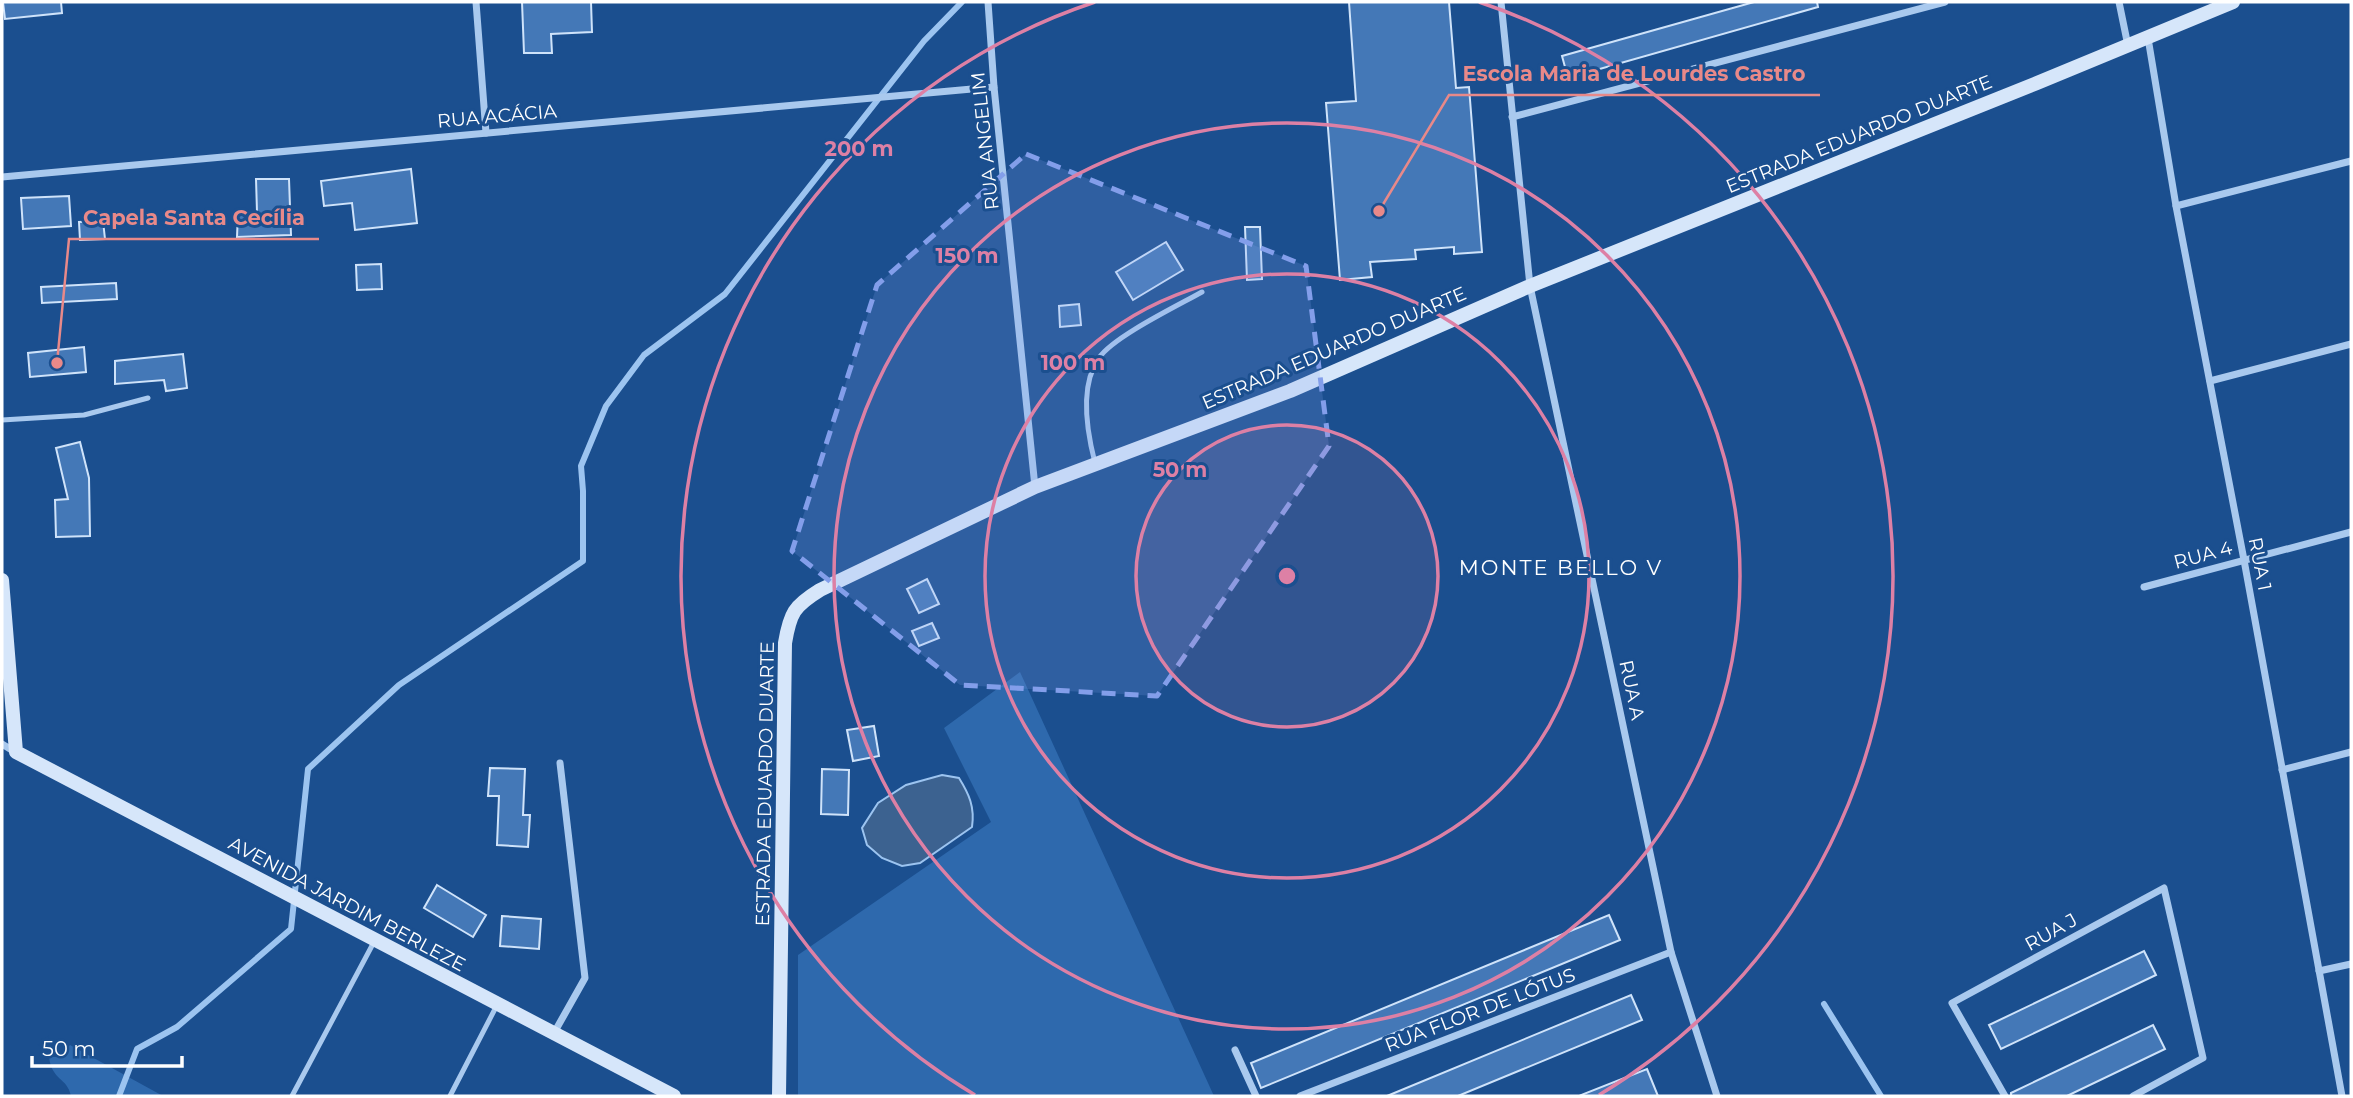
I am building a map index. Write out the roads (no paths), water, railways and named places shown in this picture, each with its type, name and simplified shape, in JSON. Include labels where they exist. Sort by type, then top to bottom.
[{"type":"street","points":[[475,2],[486,133]]},
{"type":"street","name":"RUA ANGELIM","points":[[988,2],[1035,486]]},
{"type":"street","name":"RUA A","points":[[1501,2],[1530,286],[1671,952],[1717,1096]]},
{"type":"street","points":[[1512,117],[1945,2]]},
{"type":"street","points":[[2119,2],[2128,46]]},
{"type":"street","name":"ESTRADA EDUARDO DUARTE","points":[[779,1096],[785,643],[789,620],[798,604],[820,590],[1035,486],[1290,391],[1530,286],[2233,2]]},
{"type":"street","name":"RUA 1","points":[[2148,38],[2176,206],[2342,1096]]},
{"type":"street","name":"RUA ACÁCIA","points":[[2,177],[995,87]]},
{"type":"street","points":[[2176,206],[2351,161]]},
{"type":"street","points":[[2210,381],[2351,344]]},
{"type":"street","name":"RUA 4","points":[[2144,587],[2351,532]]},
{"type":"street","points":[[2,580],[16,752]]},
{"type":"street","name":"AVENIDA JARDIM BERLEZE","points":[[2,744],[674,1096]]},
{"type":"street","points":[[2282,770],[2351,752]]},
{"type":"street","points":[[554,1034],[585,978],[560,763]]},
{"type":"street","name":"RUA J","points":[[2004,1096],[1952,1003],[2164,888],[2203,1058],[2133,1096]]},
{"type":"street","name":"RUA FLOR DE LÓTUS","points":[[1300,1096],[1671,952]]},
{"type":"street","points":[[2319,971],[2351,964]]},
{"type":"street","points":[[1235,1050],[1256,1096]]},
{"type":"lane","points":[[1096,464],[1091,446],[1087,395],[1098,359],[1110,345],[1202,292]]},
{"type":"lane","points":[[2,420],[84,415],[148,398]]},
{"type":"lane","points":[[292,1096],[375,940]]},
{"type":"lane","points":[[450,1096],[498,1004]]},
{"type":"waterway","points":[[119,1096],[137,1049],[177,1027],[291,929],[308,769],[399,685],[583,561],[581,466],[606,406],[644,355],[725,294],[924,41],[962,2]]},
{"type":"waterway","points":[[1824,1004],[1881,1096]]},
{"type":"place","name":"Escola Maria de Lourdes Castro","points":[[1379,211]]},
{"type":"place","name":"Capela Santa Cecília","points":[[57,363]]},
{"type":"district","name":"MONTE BELLO V","points":[[1561,567]]}]
